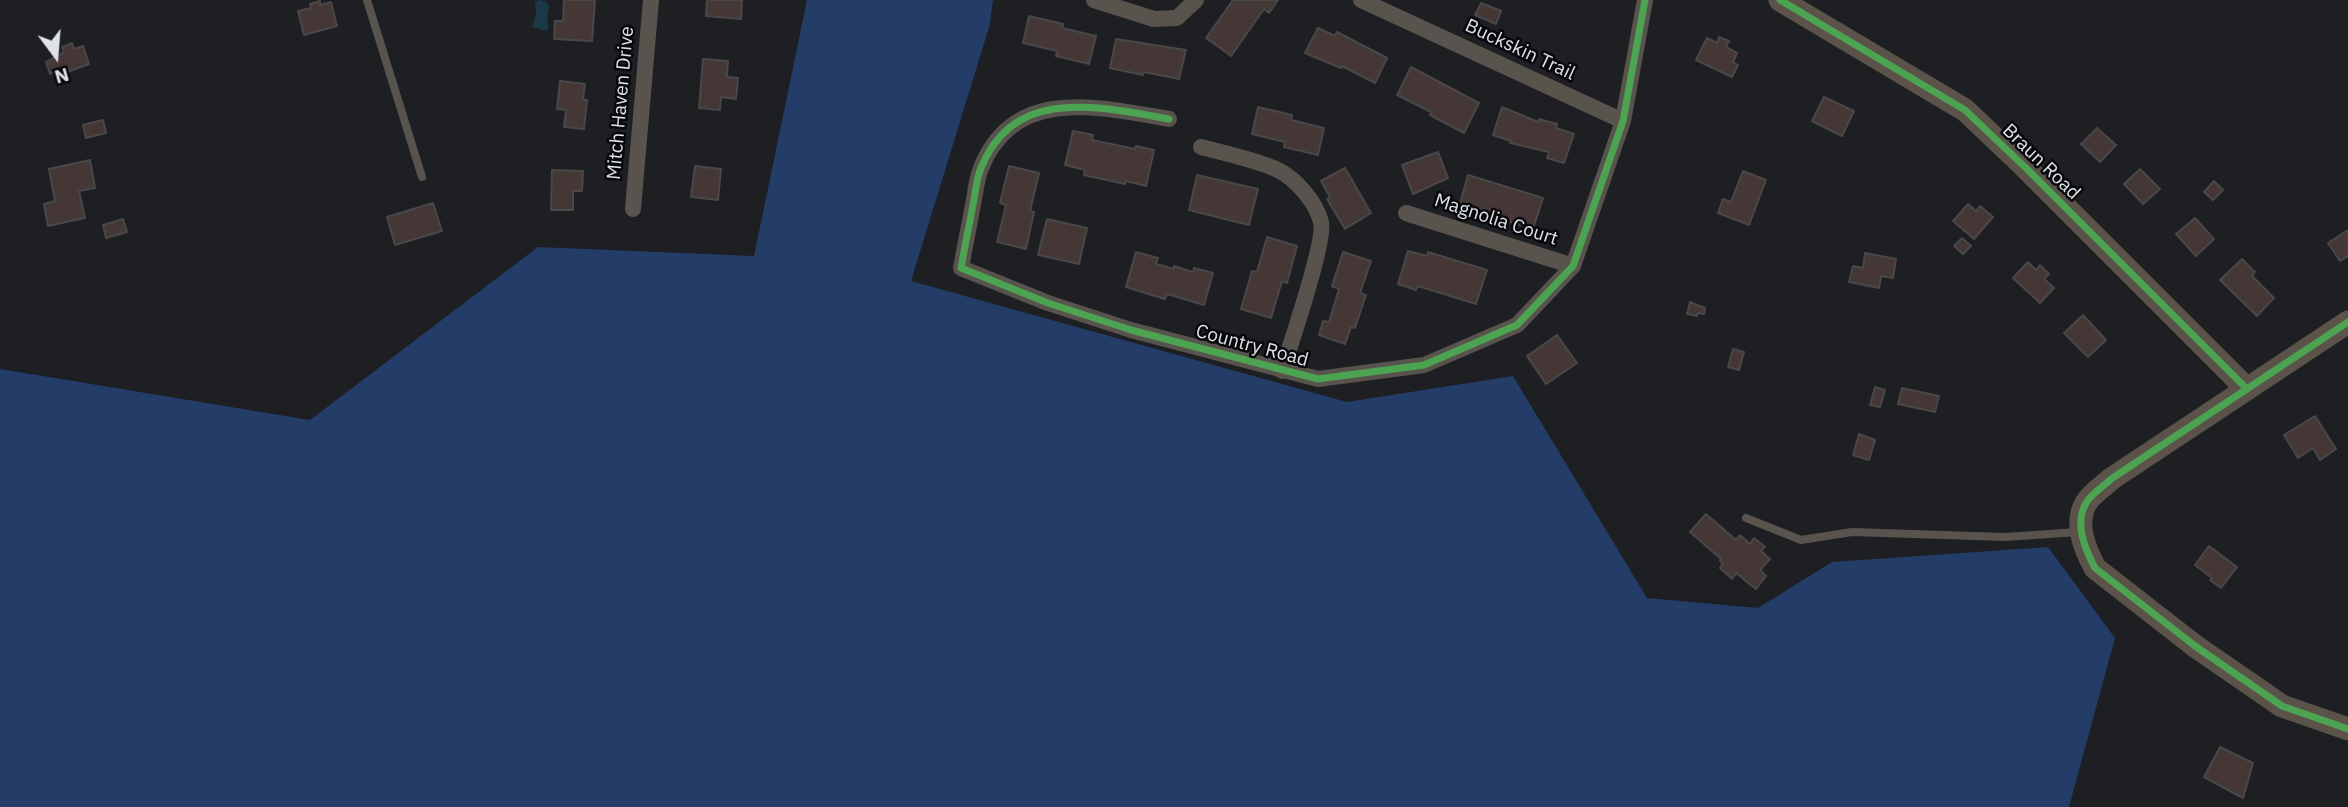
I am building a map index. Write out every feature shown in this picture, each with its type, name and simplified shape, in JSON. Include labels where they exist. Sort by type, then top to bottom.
[{"type":"street","name":"Mitch Haven Drive","points":[[633,209],[651,0]]},
{"type":"street","points":[[1094,0],[1154,19],[1177,18],[1196,0]]},
{"type":"street","name":"Buckskin Trail","points":[[1362,0],[1623,121]]},
{"type":"street","name":"Country Road","points":[[1169,119],[1098,107],[1060,106],[1028,116],[1001,133],[980,169],[961,268],[1048,303],[1131,330],[1318,379],[1423,365],[1517,325],[1573,266],[1623,121],[1644,0]]},
{"type":"street","name":"Braun Road","points":[[1780,0],[1965,110],[2028,169],[2247,389]]},
{"type":"street","points":[[1201,146],[1279,170],[1302,188],[1322,224],[1318,249],[1282,371]]},
{"type":"street","name":"Magnolia Court","points":[[1406,213],[1573,266]]},
{"type":"street","points":[[2348,322],[2111,480],[2086,503],[2081,532],[2085,551],[2095,568],[2195,646],[2282,706],[2348,729]]},
{"type":"lane","points":[[367,0],[422,177]]},
{"type":"lane","points":[[1746,518],[1801,540],[1852,532],[2005,537],[2081,532]]},
{"type":"shaded area","points":[[539,0],[545,1],[549,6],[549,28],[546,31],[532,27],[536,15],[535,3]]},
{"type":"shaded area","points":[[807,0],[993,0],[990,24],[911,281],[1347,402],[1513,376],[1647,598],[1758,608],[1832,562],[2048,547],[2115,638],[2069,807],[0,807],[0,369],[310,420],[538,247],[754,256]]},
{"type":"building","points":[[564,0],[595,0],[592,41],[554,39],[555,21],[563,21]]},
{"type":"building","points":[[707,0],[742,0],[741,19],[706,16]]},
{"type":"building","points":[[1233,0],[1278,0],[1269,13],[1264,9],[1231,56],[1206,38]]},
{"type":"building","points":[[320,1],[320,5],[331,2],[337,26],[304,35],[298,11],[311,8],[310,4]]},
{"type":"building","points":[[1481,3],[1501,11],[1496,24],[1475,15]]},
{"type":"building","points":[[1029,16],[1096,36],[1089,64],[1056,56],[1057,51],[1023,43]]},
{"type":"building","points":[[1318,28],[1335,36],[1337,32],[1387,58],[1375,83],[1342,66],[1341,68],[1305,53]]},
{"type":"building","points":[[1719,37],[1729,41],[1726,47],[1737,53],[1733,62],[1738,65],[1732,77],[1696,60],[1707,38],[1717,43]]},
{"type":"building","points":[[1116,39],[1186,50],[1179,79],[1110,68]]},
{"type":"building","points":[[72,43],[74,49],[83,46],[89,64],[62,74],[61,70],[50,74],[46,62],[64,52],[62,47]]},
{"type":"building","points":[[703,59],[728,61],[727,77],[738,78],[736,99],[721,97],[720,110],[699,108]]},
{"type":"building","points":[[1411,67],[1479,103],[1464,133],[1397,95]]},
{"type":"building","points":[[560,81],[585,84],[583,100],[587,100],[584,129],[564,127],[566,110],[557,109]]},
{"type":"building","points":[[1824,97],[1854,111],[1842,136],[1812,121]]},
{"type":"building","points":[[1258,107],[1292,115],[1291,120],[1324,128],[1318,155],[1284,147],[1285,142],[1252,134]]},
{"type":"building","points":[[1502,107],[1538,122],[1539,119],[1557,124],[1556,128],[1574,134],[1564,163],[1547,158],[1549,152],[1510,143],[1511,141],[1493,135]]},
{"type":"building","points":[[103,120],[106,133],[86,138],[83,125]]},
{"type":"building","points":[[2097,128],[2116,145],[2100,162],[2081,144]]},
{"type":"building","points":[[1073,131],[1093,135],[1092,140],[1154,150],[1146,186],[1084,175],[1085,170],[1065,165]]},
{"type":"building","points":[[1438,152],[1448,178],[1413,194],[1402,165]]},
{"type":"building","points":[[90,160],[95,188],[79,191],[85,218],[48,226],[44,204],[55,201],[49,169]]},
{"type":"building","points":[[695,166],[721,169],[718,200],[691,197]]},
{"type":"building","points":[[1009,166],[1039,173],[1030,211],[1034,212],[1026,249],[997,242],[1006,205],[1000,203]]},
{"type":"building","points":[[1345,168],[1371,213],[1345,229],[1327,199],[1330,197],[1321,181]]},
{"type":"building","points":[[2140,169],[2160,189],[2143,204],[2124,184]]},
{"type":"building","points":[[552,170],[583,171],[582,191],[573,191],[573,210],[551,210]]},
{"type":"building","points":[[1743,171],[1766,180],[1749,225],[1718,213],[1723,199],[1731,202]]},
{"type":"building","points":[[1197,175],[1258,189],[1249,225],[1189,210]]},
{"type":"building","points":[[1468,175],[1543,198],[1533,229],[1459,207]]},
{"type":"building","points":[[2214,181],[2223,190],[2213,200],[2204,192]]},
{"type":"building","points":[[433,203],[442,231],[395,245],[387,217]]},
{"type":"building","points":[[1968,204],[1976,211],[1980,206],[1993,217],[1974,239],[1953,221]]},
{"type":"building","points":[[2195,218],[2214,239],[2196,256],[2176,234]]},
{"type":"building","points":[[123,219],[127,232],[106,238],[103,225]]},
{"type":"building","points":[[1047,219],[1087,228],[1079,264],[1038,255]]},
{"type":"building","points":[[2348,230],[2348,256],[2340,261],[2328,243]]},
{"type":"building","points":[[1267,237],[1297,246],[1287,283],[1282,281],[1271,318],[1241,309],[1252,271],[1257,272]]},
{"type":"building","points":[[1962,238],[1971,246],[1963,254],[1954,246]]},
{"type":"building","points":[[1408,251],[1427,256],[1428,252],[1487,270],[1476,304],[1418,286],[1416,290],[1398,284]]},
{"type":"building","points":[[1136,252],[1158,258],[1156,264],[1174,269],[1174,266],[1193,272],[1194,268],[1213,273],[1204,305],[1167,294],[1165,299],[1126,287]]},
{"type":"building","points":[[1343,252],[1371,261],[1360,293],[1366,295],[1355,328],[1351,327],[1345,344],[1319,335],[1323,321],[1329,322],[1339,289],[1332,286]]},
{"type":"building","points":[[1865,253],[1896,259],[1893,278],[1881,276],[1879,288],[1849,282],[1853,266],[1863,268]]},
{"type":"building","points":[[2242,259],[2255,272],[2252,276],[2274,298],[2257,316],[2220,280]]},
{"type":"building","points":[[2028,262],[2036,270],[2040,265],[2049,274],[2044,279],[2054,288],[2040,303],[2013,278]]},
{"type":"building","points":[[1690,302],[1705,308],[1704,314],[1687,314]]},
{"type":"building","points":[[2083,315],[2106,340],[2088,357],[2064,333]]},
{"type":"building","points":[[1557,335],[1577,363],[1546,384],[1527,356]]},
{"type":"building","points":[[1733,349],[1744,352],[1739,370],[1728,367]]},
{"type":"building","points":[[1875,387],[1885,390],[1880,407],[1870,405]]},
{"type":"building","points":[[1902,388],[1939,396],[1935,412],[1898,404]]},
{"type":"building","points":[[2315,416],[2336,449],[2320,460],[2313,448],[2298,458],[2284,435]]},
{"type":"building","points":[[1859,434],[1875,440],[1869,460],[1853,455]]},
{"type":"building","points":[[1706,514],[1736,540],[1740,535],[1750,544],[1754,538],[1765,547],[1761,551],[1770,559],[1760,570],[1766,576],[1756,589],[1736,573],[1732,579],[1720,568],[1723,564],[1721,559],[1690,532]]},
{"type":"building","points":[[2209,546],[2237,567],[2221,588],[2195,565]]},
{"type":"building","points":[[2220,747],[2253,763],[2243,798],[2204,777]]},
{"type":"cycle path","points":[[1169,119],[1088,107],[1037,113],[1015,124],[996,142],[980,172],[961,268],[1048,303],[1131,330],[1318,379],[1424,365],[1517,325],[1573,266],[1623,121],[1645,0]]},
{"type":"cycle path","points":[[1780,0],[1965,110],[2247,389]]},
{"type":"cycle path","points":[[2348,322],[2111,479],[2088,500],[2081,519],[2085,545],[2095,568],[2195,646],[2282,706],[2348,729]]}]
